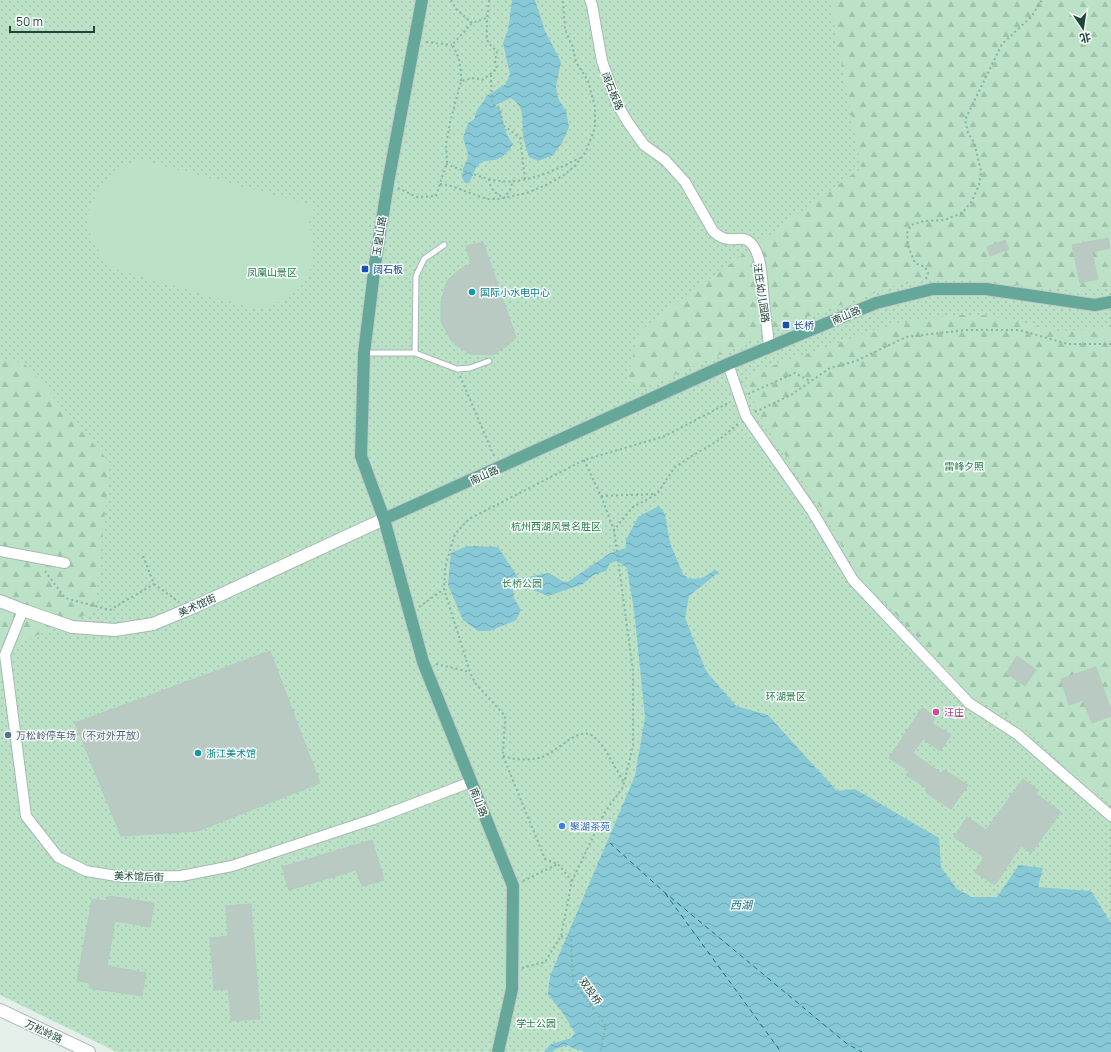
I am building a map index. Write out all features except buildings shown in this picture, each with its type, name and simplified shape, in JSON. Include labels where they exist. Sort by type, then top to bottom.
[{"type":"main road","name":"玉皇山路","points":[[384,519],[361,456],[364,353],[388,183],[422,0]]},
{"type":"main road","name":"南山路","points":[[498,1052],[512,988],[513,886],[423,662],[384,519],[728,364],[876,303],[933,289],[986,289],[1095,305],[1111,302]]},
{"type":"street","name":"阔石板路","points":[[590,0],[602,61],[617,104],[644,145],[666,160],[685,182]]},
{"type":"street","name":"汪庄幼儿园路","points":[[685,182],[712,231],[719,237],[728,240],[739,238],[747,240],[754,248],[762,273],[763,298],[769,347]]},
{"type":"street","points":[[728,364],[746,416],[812,511],[853,580],[969,703],[1017,734],[1111,816]]},
{"type":"street","name":"美术馆街","points":[[0,601],[72,627],[115,630],[153,624],[190,609],[384,519]]},
{"type":"street","points":[[0,551],[65,562]]},
{"type":"street","name":"美术馆后街","points":[[23,610],[5,655],[26,816],[58,857],[86,871],[123,877],[181,876],[232,866],[374,819],[471,782]]},
{"type":"street","name":"万松岭路","points":[[0,1010],[89,1052]]},
{"type":"lane","points":[[415,353],[416,276],[424,259],[444,245]]},
{"type":"lane","points":[[364,353],[415,353],[457,369],[470,368],[489,361]]},
{"type":"path","points":[[451,0],[456,9],[472,23]]},
{"type":"path","points":[[461,81],[474,78],[482,80],[491,75],[497,69],[495,61],[497,51],[491,46],[486,38],[488,0]]},
{"type":"path","points":[[440,184],[451,186],[487,198],[504,198],[527,192],[548,184],[564,175],[576,165],[586,151],[595,128],[595,107],[588,81],[576,62],[566,30],[563,0]]},
{"type":"path","points":[[919,293],[925,283],[928,273],[925,267],[915,263],[908,246],[907,233],[911,225],[924,221],[944,220],[962,213],[972,201],[979,185],[981,171],[974,142],[968,133],[965,120],[1002,44],[1031,17],[1042,0]]},
{"type":"path","points":[[452,45],[472,23],[488,17]]},
{"type":"path","points":[[388,183],[417,197],[436,196],[446,164],[448,137],[461,81],[461,64],[458,54],[452,45],[414,40]]},
{"type":"path","points":[[491,75],[492,102],[500,109],[503,125],[520,138],[526,179]]},
{"type":"path","points":[[446,164],[500,181],[526,179],[540,175],[581,157]]},
{"type":"path","points":[[490,178],[490,186],[492,189],[496,194],[504,198]]},
{"type":"path","points":[[504,198],[510,190],[513,180]]},
{"type":"path","points":[[614,530],[633,507],[657,494],[674,468],[719,440],[746,416],[791,395],[830,368],[856,361],[906,337],[965,330],[1018,330],[1068,344],[1111,344]]},
{"type":"path","points":[[457,369],[499,468]]},
{"type":"path","points":[[572,881],[558,864],[546,858],[503,756],[505,716],[475,683],[470,672],[444,589],[445,567],[455,534],[469,519],[584,460],[665,436],[740,398],[795,373],[810,381]]},
{"type":"path","points":[[512,971],[544,962],[561,936],[572,881],[605,812],[623,786],[633,746],[633,671],[614,530],[601,496],[584,460]]},
{"type":"path","points":[[601,496],[657,494]]},
{"type":"path","points":[[143,556],[154,584],[190,609]]},
{"type":"path","points":[[36,557],[66,598],[110,610],[154,584]]},
{"type":"path","points":[[410,614],[444,589]]},
{"type":"path","points":[[423,662],[470,672]]},
{"type":"path","points":[[503,756],[524,760],[544,756],[581,733],[588,733],[594,737],[606,752],[613,766],[624,782]]},
{"type":"path","points":[[513,886],[558,864]]},
{"type":"path","name":"双投桥","points":[[561,936],[571,940],[573,981],[606,1026],[601,1052]]},
{"type":"green space","name":"杭州西湖风景名胜区","points":[[0,0],[1111,0],[1111,1052],[117,1052],[0,995]]},
{"type":"green space","points":[[830,0],[1111,0],[1111,286],[1078,291],[939,278],[897,285],[801,319],[640,390],[627,379],[640,330],[861,168]]},
{"type":"green space","name":"凤凰山景区","points":[[141,160],[315,206],[309,223],[313,245],[312,266],[303,285],[288,298],[265,308],[250,307],[118,270],[103,259],[89,232],[89,212],[99,187],[115,170]]},
{"type":"green space","name":"雷峰夕照","points":[[953,315],[983,315],[1059,331],[1111,328],[1111,805],[1013,718],[974,698],[857,573],[822,509],[766,427],[745,383],[750,374],[877,329],[913,321]]},
{"type":"green space","points":[[0,361],[23,362],[110,463],[95,611],[0,651]]},
{"type":"water","points":[[512,0],[535,0],[545,31],[561,62],[556,86],[558,98],[566,111],[569,127],[562,143],[552,156],[538,161],[529,157],[523,138],[521,110],[516,102],[511,98],[495,105],[500,109],[503,124],[513,144],[508,152],[500,158],[485,161],[479,164],[470,181],[465,183],[462,178],[463,168],[467,161],[468,154],[463,138],[468,123],[474,119],[477,110],[486,96],[506,84],[510,74],[503,43],[508,30]]},
{"type":"water","name":"西湖","points":[[659,506],[665,514],[670,543],[683,574],[689,579],[702,578],[715,570],[719,572],[689,596],[685,618],[706,671],[736,706],[768,715],[837,791],[855,789],[939,838],[941,867],[956,888],[971,897],[997,897],[1019,865],[1043,868],[1038,887],[1091,891],[1111,923],[1111,1052],[584,1052],[568,1045],[555,1049],[553,1052],[544,1052],[551,1044],[571,1038],[575,1033],[565,1016],[548,994],[550,976],[635,776],[645,717],[634,610],[627,568],[617,561],[610,563],[606,571],[594,575],[583,584],[548,596],[526,587],[513,588],[514,598],[521,610],[516,620],[490,631],[478,631],[463,620],[448,585],[451,553],[467,546],[498,547],[519,579],[548,573],[566,583],[610,553],[626,548],[626,540],[638,517]]},
{"type":"ferry route","points":[[610,843],[663,891],[846,1043],[862,1052]]},
{"type":"ferry route","points":[[665,893],[781,1052]]},
{"type":"place","name":"阔石板","points":[[365,269]]},
{"type":"place","name":"国际小水电中心","points":[[472,292]]},
{"type":"place","name":"长桥","points":[[786,325]]},
{"type":"place","name":"汪庄","points":[[936,712]]},
{"type":"place","name":"万松岭停车场（不对外开放）","points":[[8,735]]},
{"type":"place","name":"浙江美术馆","points":[[198,753]]},
{"type":"place","name":"聚湖茶苑","points":[[562,826]]},
{"type":"park label","name":"长桥公园","points":[[522,583]]},
{"type":"park label","name":"环湖景区","points":[[786,696]]},
{"type":"park label","name":"学士公园","points":[[536,1023]]}]
